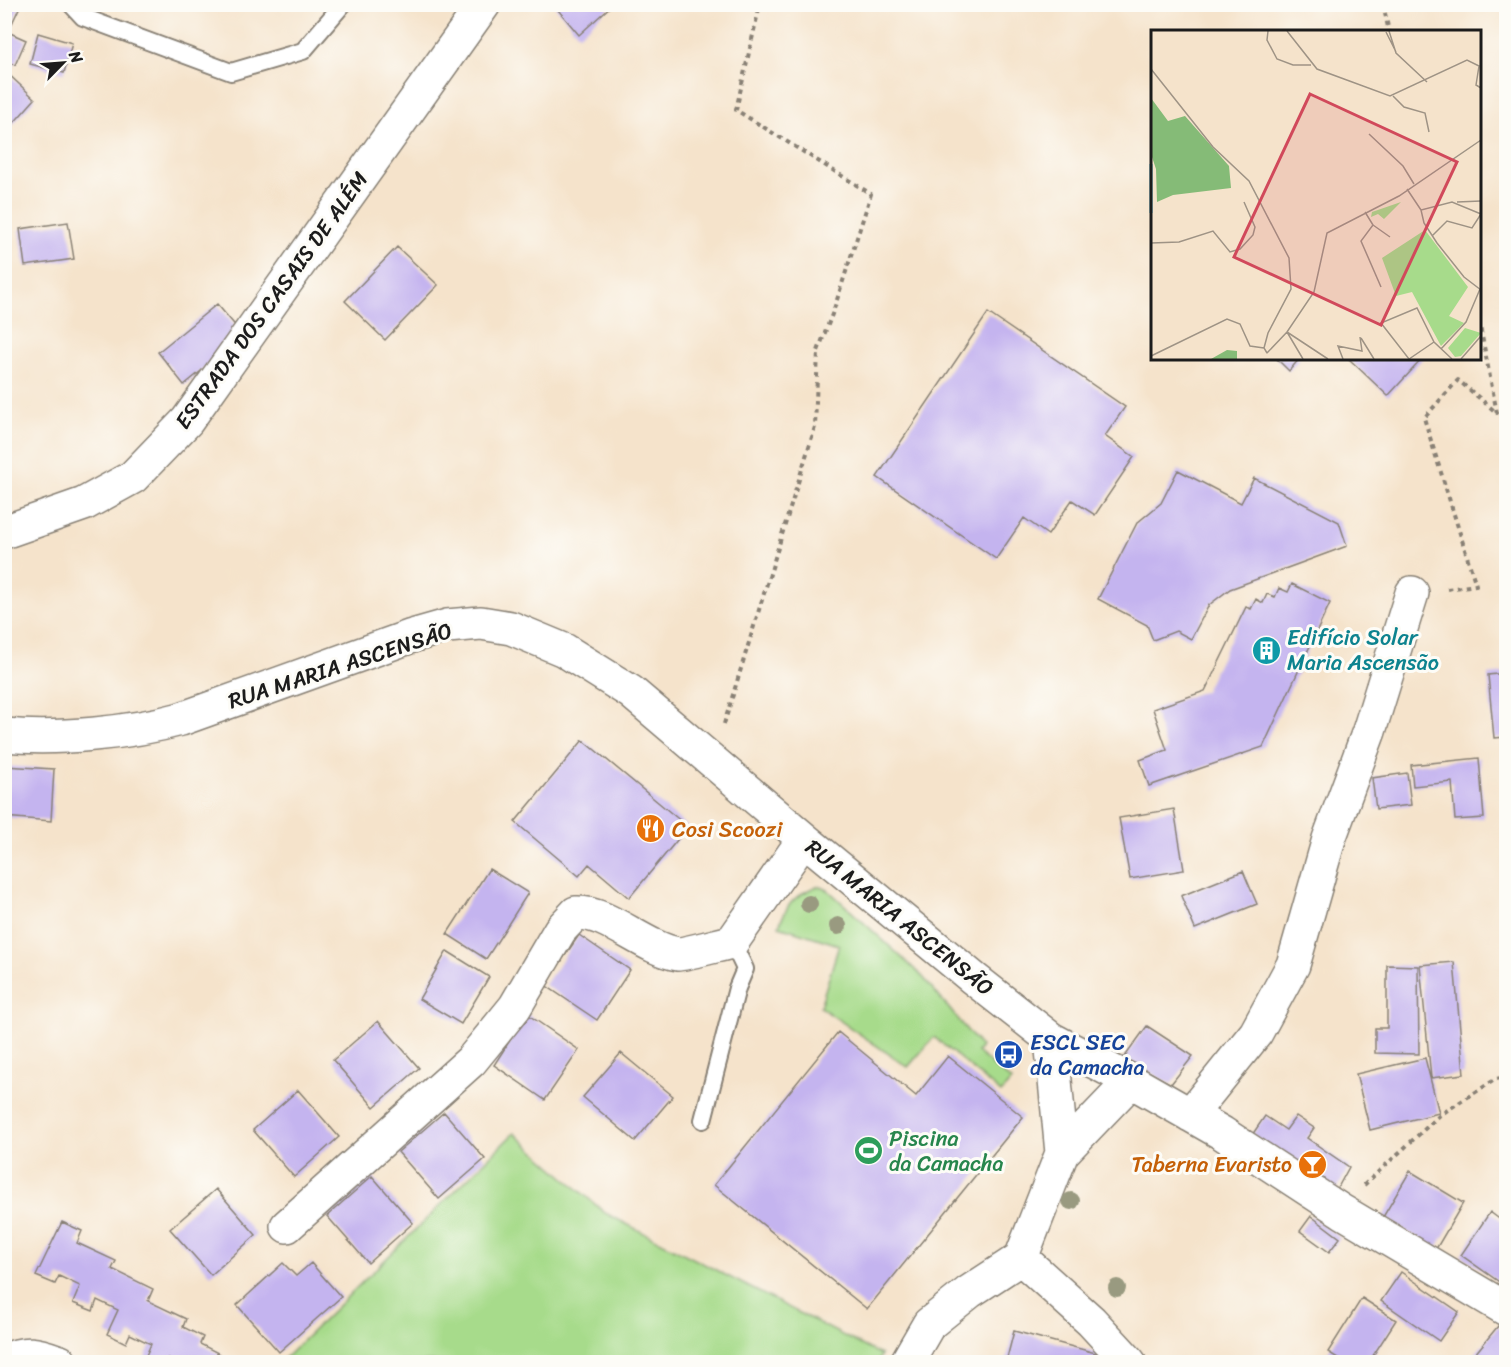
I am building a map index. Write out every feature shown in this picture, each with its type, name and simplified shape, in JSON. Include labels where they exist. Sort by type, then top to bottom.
[{"type":"street","name":"ESTRADA DOS CASAIS DE ALÉM","points":[[4,532],[84,504],[133,477],[187,421],[484,4]]},
{"type":"street","points":[[1190,1115],[1256,1033],[1293,965],[1329,839],[1369,731],[1412,593]]},
{"type":"street","name":"RUA MARIA ASCENSÃO","points":[[4,735],[77,735],[155,726],[412,636],[447,626],[481,623],[511,628],[564,650],[631,692],[804,839],[1051,1039],[1131,1080],[1190,1115],[1343,1212],[1506,1309]]},
{"type":"street","points":[[287,1226],[471,1061],[515,1007],[560,930],[576,913],[596,917],[662,950],[681,954],[732,942],[804,839]]},
{"type":"street","points":[[1051,1039],[1062,1153]]},
{"type":"street","points":[[908,1362],[930,1324],[969,1292],[1021,1258],[1062,1153],[1131,1080]]},
{"type":"street","points":[[1021,1258],[1091,1322],[1129,1362]]},
{"type":"street","points":[[4,1361],[20,1353],[38,1354],[60,1362]]},
{"type":"lane","points":[[71,4],[83,17],[231,72],[303,51],[343,4]]},
{"type":"lane","points":[[703,1120],[737,988],[745,969],[732,942]]},
{"type":"path","points":[[706,755],[721,735],[815,427],[818,351],[872,194],[736,110],[760,4]]},
{"type":"path","points":[[1383,4],[1389,30]]},
{"type":"path","points":[[1412,593],[1476,585],[1424,418],[1458,380],[1497,413],[1481,336]]},
{"type":"path","points":[[1343,1212],[1365,1185],[1428,1125],[1468,1096],[1496,1079],[1506,1077]]},
{"type":"green space","points":[[817,886],[828,890],[922,976],[981,1047],[977,1052],[1011,1081],[1001,1093],[934,1037],[908,1067],[820,1007],[839,945],[779,926],[793,901]]},
{"type":"green space","points":[[514,1133],[605,1213],[881,1355],[878,1362],[281,1362]]},
{"type":"building","points":[[4,4],[21,4],[8,32],[26,40],[15,65],[4,60]]},
{"type":"building","points":[[553,4],[613,4],[579,35]]},
{"type":"building","points":[[38,33],[72,43],[64,73],[30,64]]},
{"type":"building","points":[[4,70],[35,99],[11,126],[4,120]]},
{"type":"building","points":[[68,222],[74,259],[25,266],[20,229]]},
{"type":"building","points":[[397,247],[438,285],[385,340],[345,301]]},
{"type":"building","points":[[217,304],[244,336],[184,385],[158,352]]},
{"type":"building","points":[[988,313],[1125,407],[1105,436],[1134,457],[1095,515],[1072,500],[1048,535],[1024,518],[996,559],[877,477]]},
{"type":"building","points":[[1278,360],[1298,360],[1289,371]]},
{"type":"building","points":[[1350,360],[1421,360],[1388,396]]},
{"type":"building","points":[[1178,470],[1241,503],[1254,478],[1339,522],[1347,546],[1230,589],[1209,605],[1191,639],[1176,631],[1153,640],[1147,625],[1098,599],[1137,523],[1161,503]]},
{"type":"building","name":"Edifício Solar Maria Ascensão","points":[[1292,584],[1330,603],[1263,747],[1149,786],[1140,760],[1167,750],[1153,709],[1205,691],[1246,607],[1251,609],[1256,599],[1263,603],[1267,594],[1275,597],[1279,588],[1288,592]]},
{"type":"building","points":[[1506,673],[1506,737],[1494,738],[1488,675]]},
{"type":"building","points":[[583,740],[688,827],[629,898],[589,864],[579,876],[515,822]]},
{"type":"building","points":[[1479,758],[1484,818],[1455,820],[1452,782],[1413,786],[1411,765]]},
{"type":"building","points":[[4,766],[54,769],[51,821],[4,817]]},
{"type":"building","points":[[1407,773],[1411,805],[1376,809],[1372,778]]},
{"type":"building","points":[[1174,809],[1184,870],[1130,879],[1119,818]]},
{"type":"building","points":[[489,869],[528,893],[486,959],[447,934]]},
{"type":"building","points":[[1243,871],[1257,904],[1195,929],[1181,896]]},
{"type":"building","points":[[579,935],[630,970],[597,1020],[545,985]]},
{"type":"building","points":[[447,951],[489,977],[461,1024],[419,999]]},
{"type":"building","points":[[1454,962],[1464,1074],[1431,1078],[1420,965]]},
{"type":"building","points":[[1387,965],[1418,966],[1419,1054],[1375,1053],[1375,1028],[1387,1028]]},
{"type":"building","points":[[527,1014],[579,1050],[545,1100],[494,1065]]},
{"type":"building","points":[[378,1021],[419,1068],[374,1107],[333,1060]]},
{"type":"building","points":[[1147,1026],[1193,1056],[1171,1084],[1124,1058]]},
{"type":"building","name":"Piscina da Camacha","points":[[838,1032],[916,1096],[948,1056],[1023,1117],[867,1309],[714,1185]]},
{"type":"building","points":[[621,1053],[673,1096],[635,1141],[583,1097]]},
{"type":"building","points":[[1425,1058],[1439,1113],[1370,1130],[1356,1074]]},
{"type":"building","points":[[298,1090],[339,1137],[294,1177],[253,1130]]},
{"type":"building","points":[[444,1112],[485,1159],[439,1199],[398,1152]]},
{"type":"building","points":[[1265,1116],[1286,1130],[1296,1116],[1314,1128],[1307,1138],[1349,1167],[1336,1191],[1252,1135]]},
{"type":"building","points":[[1410,1171],[1463,1203],[1436,1249],[1383,1217]]},
{"type":"building","points":[[372,1176],[413,1223],[368,1263],[327,1216]]},
{"type":"building","points":[[216,1189],[256,1235],[211,1275],[170,1229]]},
{"type":"building","points":[[1490,1212],[1506,1224],[1505,1286],[1461,1255]]},
{"type":"building","points":[[1311,1216],[1340,1238],[1329,1252],[1300,1231]]},
{"type":"building","points":[[62,1222],[82,1231],[77,1243],[116,1261],[112,1269],[153,1289],[148,1301],[186,1319],[183,1327],[203,1337],[200,1344],[220,1354],[216,1362],[178,1362],[168,1358],[166,1362],[144,1360],[151,1344],[130,1334],[126,1343],[107,1334],[118,1310],[97,1300],[93,1311],[73,1303],[80,1286],[59,1276],[55,1284],[36,1276]]},
{"type":"building","points":[[283,1263],[296,1276],[311,1263],[341,1297],[279,1352],[237,1305]]},
{"type":"building","points":[[1401,1272],[1459,1312],[1439,1341],[1381,1301]]},
{"type":"building","points":[[1362,1298],[1396,1320],[1369,1362],[1344,1362],[1328,1352]]},
{"type":"building","points":[[1498,1326],[1506,1332],[1506,1362],[1485,1362],[1475,1354]]},
{"type":"building","points":[[1014,1331],[1103,1355],[1101,1362],[1006,1362]]},
{"type":"place","name":"Edifício Solar Maria Ascensão","points":[[1266,650]]},
{"type":"place","name":"Cosi Scoozi","points":[[651,829]]},
{"type":"place","name":"ESCL SEC da Camacha","points":[[1009,1055]]},
{"type":"place","name":"Piscina da Camacha","points":[[868,1151]]},
{"type":"place","name":"Taberna Evaristo","points":[[1313,1164]]}]
